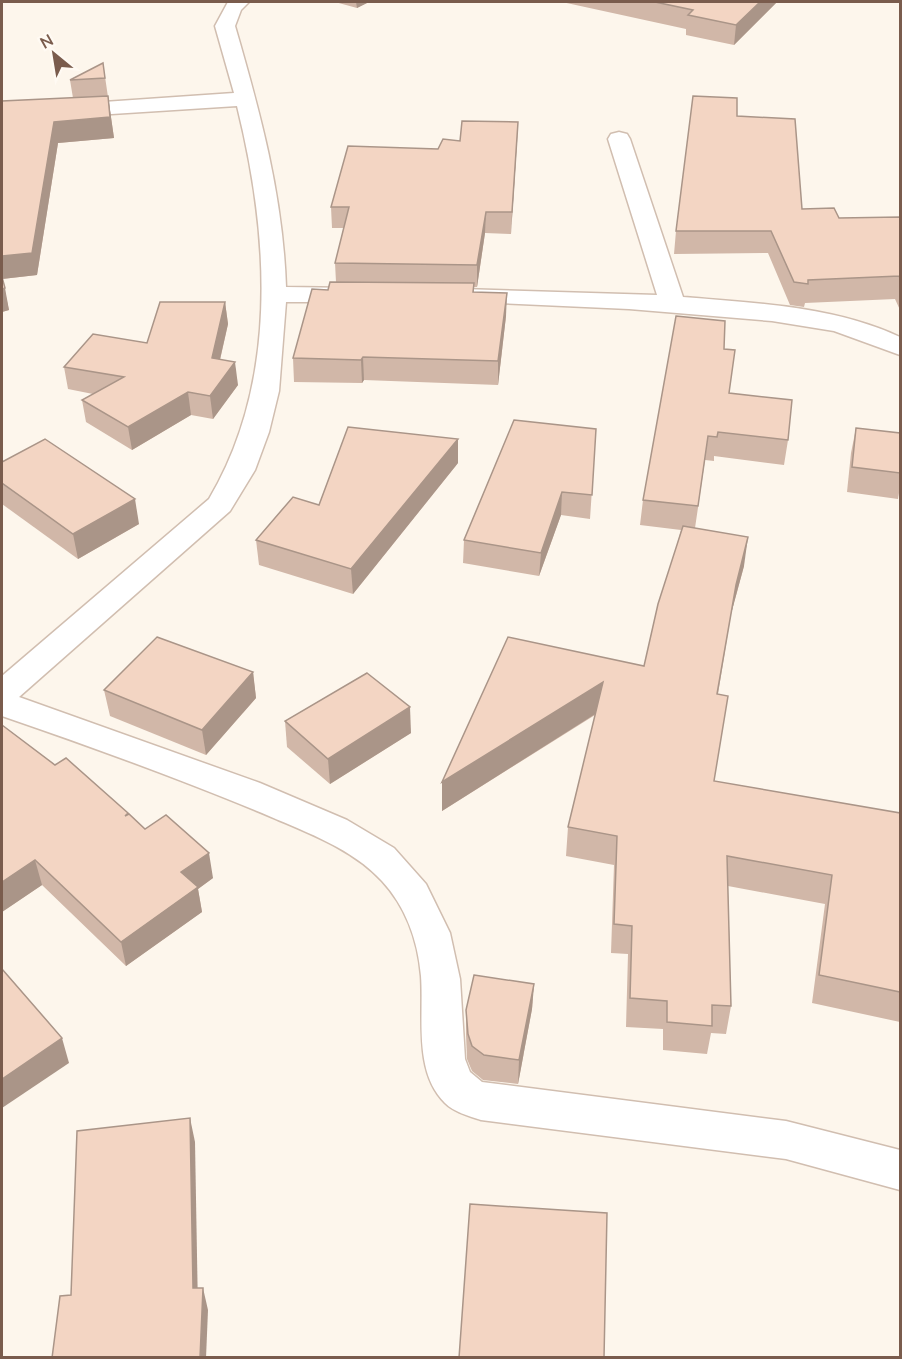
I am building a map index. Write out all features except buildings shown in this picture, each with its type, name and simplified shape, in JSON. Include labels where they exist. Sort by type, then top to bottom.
[{"type":"street","points":[[2,694],[220,504],[235,483],[257,428],[266,390],[274,254],[264,179],[225,26],[233,7],[240,2]]},
{"type":"street","points":[[2,115],[244,99]]},
{"type":"street","points":[[619,139],[672,303]]},
{"type":"street","points":[[272,294],[377,295]]},
{"type":"street","points":[[435,296],[621,299],[802,316],[848,325],[900,347]]},
{"type":"street","points":[[2,704],[215,777],[352,838],[385,860],[408,886],[429,923],[439,966],[445,1058],[455,1085],[465,1095],[481,1102],[786,1140],[900,1170]]}]
